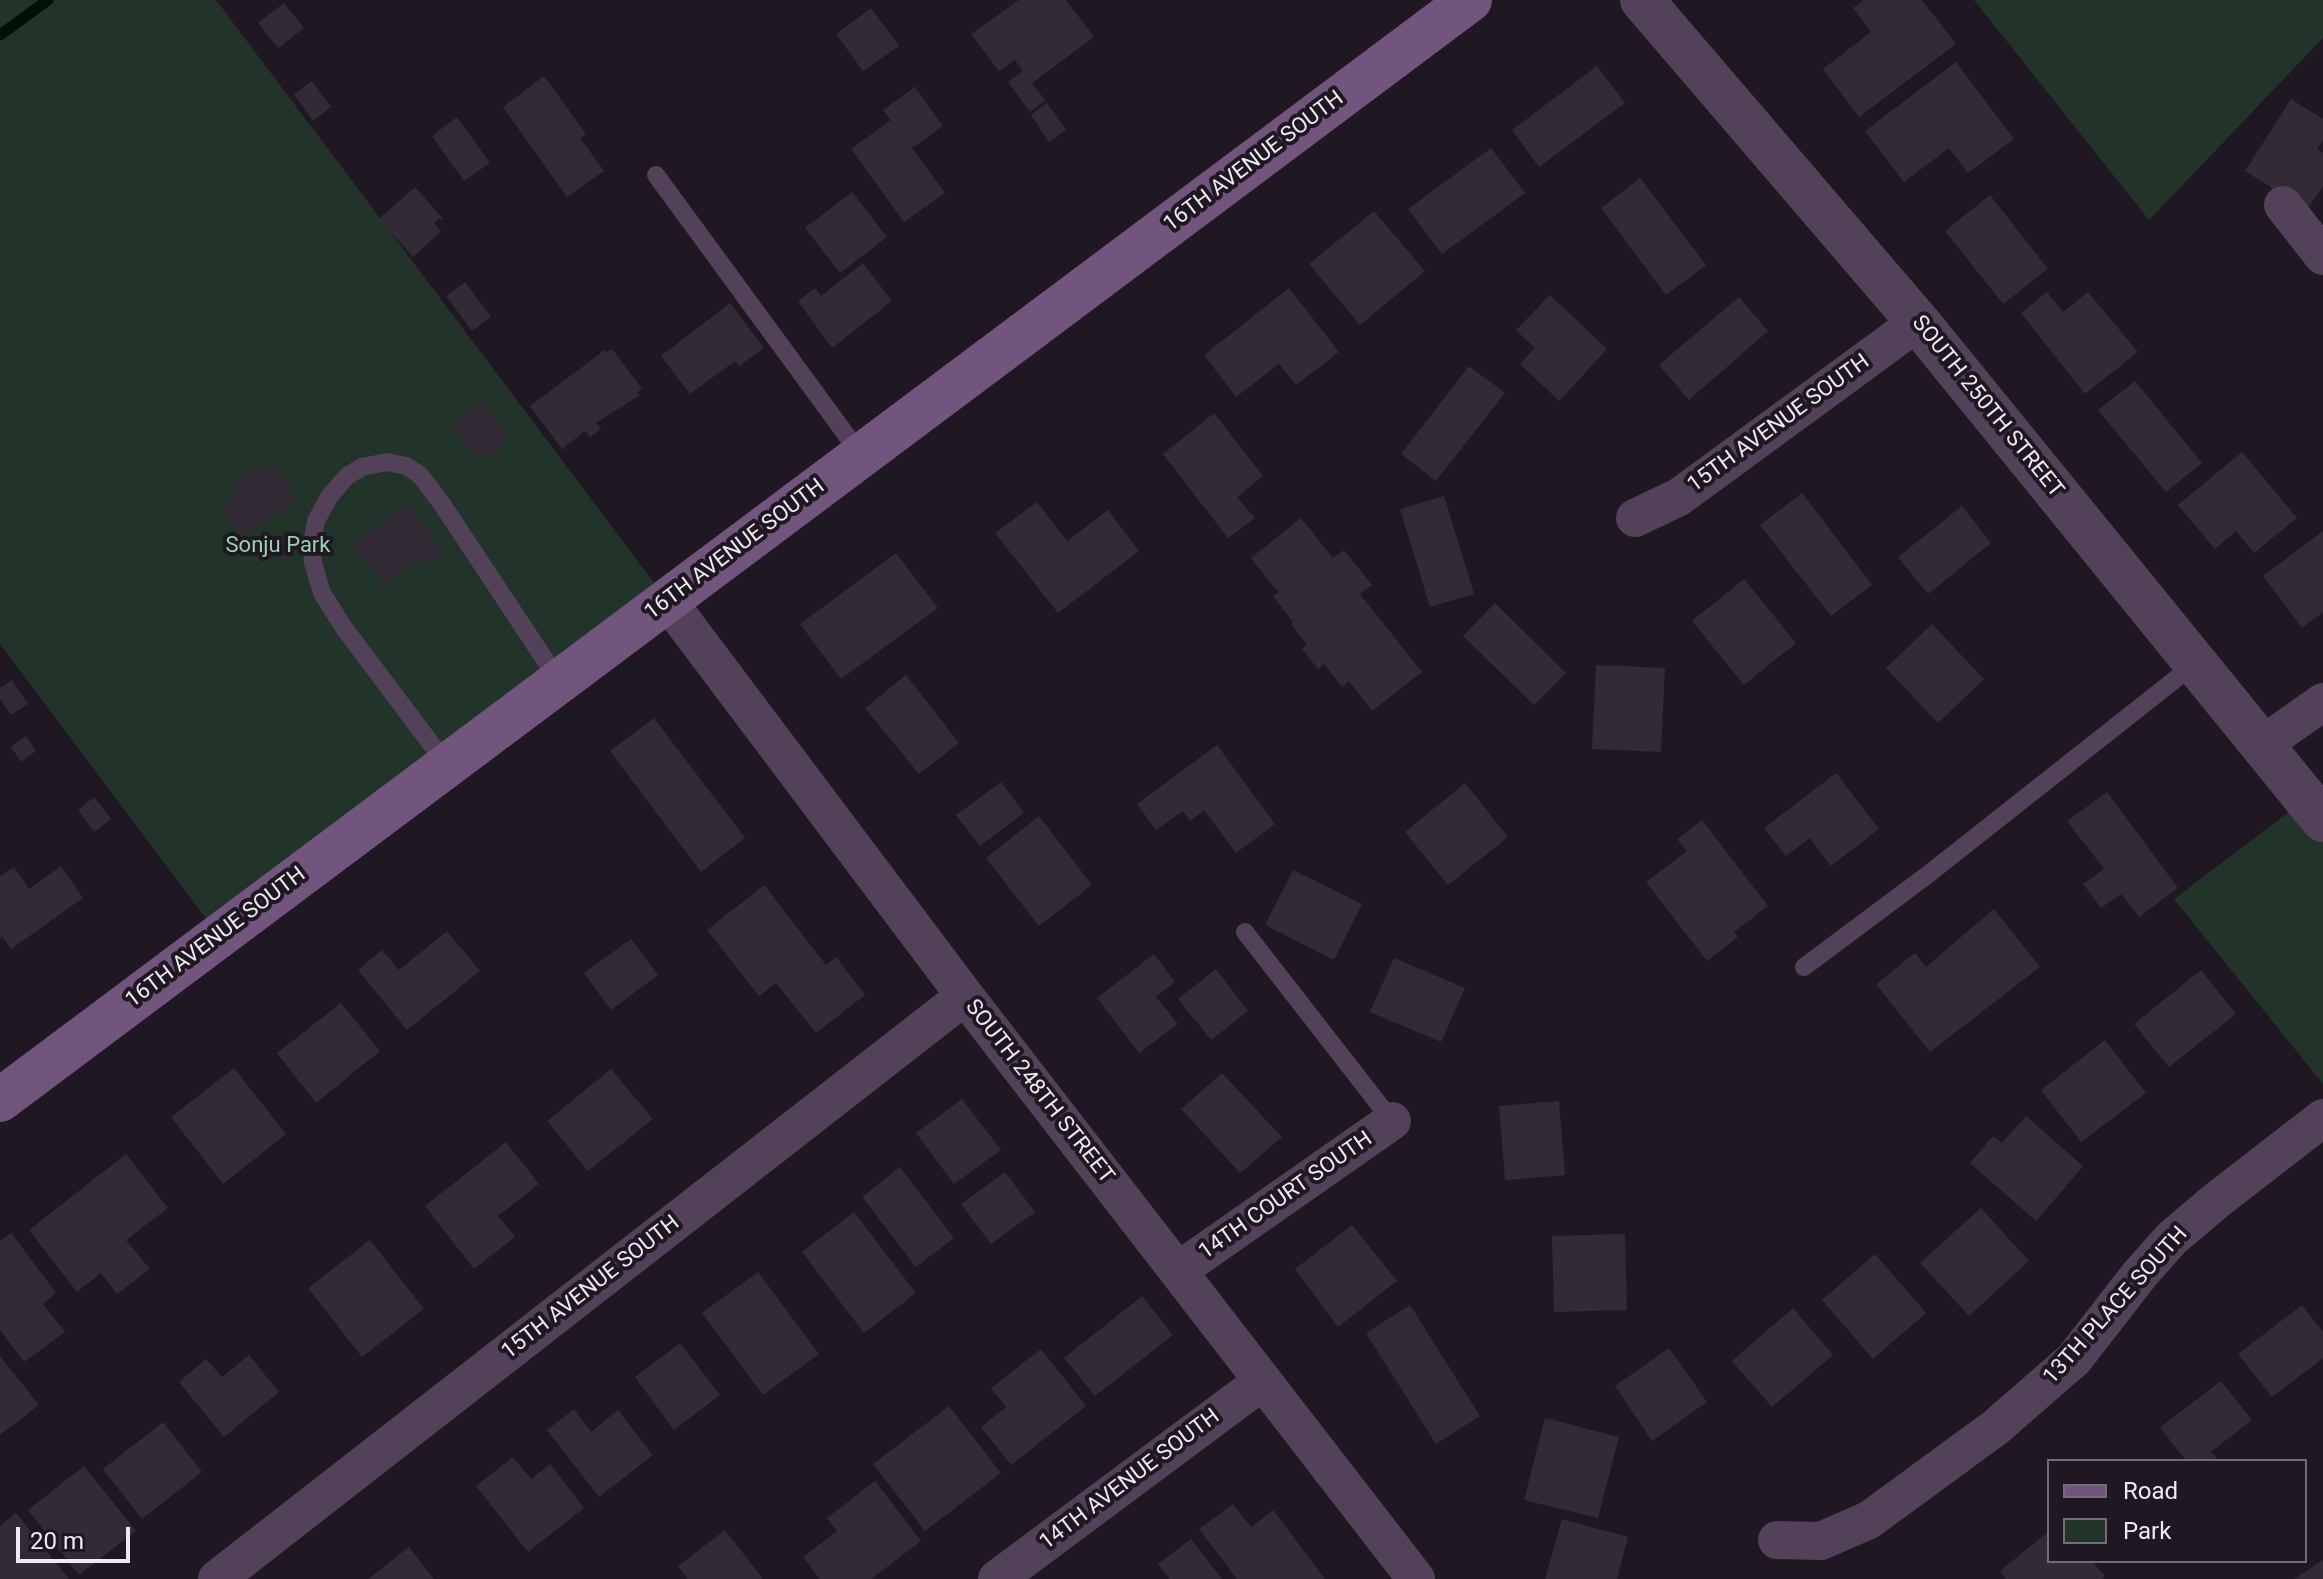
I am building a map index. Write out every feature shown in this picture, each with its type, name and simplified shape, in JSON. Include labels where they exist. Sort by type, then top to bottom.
[{"type":"main road","name":"16TH AVENUE SOUTH","points":[[0,1100],[1470,0]]},
{"type":"street","name":"SOUTH 250TH STREET","points":[[1642,0],[1918,322],[2323,820]]},
{"type":"street","points":[[2283,205],[2323,256]]},
{"type":"street","name":"15TH AVENUE SOUTH","points":[[1635,518],[1679,497],[1918,322]]},
{"type":"street","name":"SOUTH 248TH STREET","points":[[667,600],[965,996],[1416,1579]]},
{"type":"street","points":[[2262,745],[2323,702]]},
{"type":"street","name":"15TH AVENUE SOUTH","points":[[217,1579],[965,996]]},
{"type":"street","name":"13TH PLACE SOUTH","points":[[1777,1540],[1821,1541],[1869,1520],[1996,1427],[2074,1359],[2172,1238],[2323,1118]]},
{"type":"street","name":"14TH COURT SOUTH","points":[[1179,1270],[1392,1121]]},
{"type":"street","name":"14TH AVENUE SOUTH","points":[[997,1579],[1263,1381]]},
{"type":"lane","points":[[656,175],[861,455]]},
{"type":"lane","points":[[447,765],[344,628],[322,593],[313,563],[316,521],[329,497],[347,476],[362,467],[387,462],[406,466],[420,475],[559,681]]},
{"type":"lane","points":[[1804,967],[1926,876],[2196,663]]},
{"type":"lane","points":[[1245,932],[1392,1121]]},
{"type":"green space","name":"Sonju Park","points":[[0,0],[216,0],[667,600],[219,936],[0,644]]},
{"type":"green space","points":[[1974,0],[2323,0],[2323,38],[2149,220]]},
{"type":"green space","points":[[2306,799],[2323,820],[2323,1084],[2174,899]]},
{"type":"building","points":[[1019,0],[1066,0],[1094,37],[1032,83],[1045,100],[1030,112],[1008,82],[1023,71],[1015,60],[999,71],[971,34]]},
{"type":"building","points":[[1864,0],[1922,0],[1956,44],[1859,117],[1823,69],[1871,32],[1853,8]]},
{"type":"building","points":[[284,3],[304,28],[278,48],[258,23]]},
{"type":"building","points":[[871,8],[899,46],[863,71],[836,34]]},
{"type":"building","points":[[1956,62],[2014,139],[1968,173],[1949,148],[1904,182],[1865,131]]},
{"type":"building","points":[[1597,66],[1625,103],[1539,167],[1512,130]]},
{"type":"building","points":[[544,76],[586,134],[580,138],[604,171],[567,197],[503,107]]},
{"type":"building","points":[[312,81],[331,107],[313,121],[294,94]]},
{"type":"building","points":[[915,87],[943,126],[912,148],[945,193],[904,222],[851,149],[891,120],[883,110]]},
{"type":"building","points":[[2291,99],[2323,119],[2323,140],[2317,149],[2323,153],[2323,186],[2307,210],[2245,171]]},
{"type":"building","points":[[1047,103],[1066,130],[1049,142],[1031,115]]},
{"type":"building","points":[[457,117],[490,163],[464,181],[432,136]]},
{"type":"building","points":[[1491,148],[1525,193],[1442,254],[1408,209]]},
{"type":"building","points":[[1640,178],[1706,265],[1666,295],[1601,208]]},
{"type":"building","points":[[415,187],[444,220],[438,219],[434,223],[441,231],[413,257],[379,219]]},
{"type":"building","points":[[852,192],[887,237],[840,273],[805,228]]},
{"type":"building","points":[[1990,195],[2048,269],[2003,304],[1945,231]]},
{"type":"building","points":[[1374,211],[1425,271],[1360,325],[1309,264]]},
{"type":"building","points":[[863,263],[892,301],[832,348],[798,301],[815,288],[821,296]]},
{"type":"building","points":[[465,282],[491,317],[472,331],[446,296]]},
{"type":"building","points":[[1289,288],[1339,352],[1296,385],[1279,364],[1236,397],[1204,355]]},
{"type":"building","points":[[2047,292],[2063,312],[2088,292],[2138,352],[2085,394],[2021,313]]},
{"type":"building","points":[[1550,295],[1607,349],[1559,401],[1520,364],[1535,348],[1516,330]]},
{"type":"building","points":[[1739,297],[1768,331],[1689,400],[1659,365]]},
{"type":"building","points":[[730,303],[764,348],[739,366],[735,361],[690,394],[661,356]]},
{"type":"building","points":[[612,349],[642,389],[637,393],[640,395],[596,423],[601,429],[590,437],[585,431],[562,449],[530,406],[605,350]]},
{"type":"building","points":[[1469,366],[1505,393],[1436,481],[1401,454]]},
{"type":"building","points":[[2135,381],[2202,463],[2166,492],[2098,410]]},
{"type":"building","points":[[480,402],[508,435],[500,443],[503,447],[480,459],[451,426]]},
{"type":"building","points":[[1214,413],[1263,476],[1237,497],[1255,518],[1228,538],[1163,454]]},
{"type":"building","points":[[2242,452],[2297,518],[2254,553],[2236,531],[2215,549],[2178,505]]},
{"type":"building","points":[[261,464],[266,471],[273,466],[297,500],[241,538],[220,508],[234,498],[236,492],[231,485]]},
{"type":"building","points":[[1802,493],[1872,585],[1831,616],[1760,525]]},
{"type":"building","points":[[1444,496],[1474,594],[1430,607],[1400,509]]},
{"type":"building","points":[[1037,502],[1067,541],[1108,510],[1139,551],[1058,613],[995,533]]},
{"type":"building","points":[[407,504],[443,551],[425,565],[419,557],[384,585],[353,545]]},
{"type":"building","points":[[1962,506],[1991,543],[1928,594],[1898,557]]},
{"type":"building","points":[[1301,518],[1333,558],[1344,550],[1372,585],[1360,594],[1422,672],[1372,711],[1349,681],[1342,687],[1324,664],[1318,669],[1302,649],[1307,645],[1273,596],[1278,592],[1251,558]]},
{"type":"building","points":[[2323,531],[2323,612],[2302,628],[2263,576]]},
{"type":"building","points":[[896,553],[938,608],[841,679],[800,624]]},
{"type":"building","points":[[1744,579],[1796,643],[1744,685],[1692,621]]},
{"type":"building","points":[[1495,603],[1566,673],[1534,705],[1463,636]]},
{"type":"building","points":[[1932,624],[1984,679],[1938,723],[1886,668]]},
{"type":"building","points":[[1596,665],[1665,668],[1661,752],[1592,749]]},
{"type":"building","points":[[906,675],[959,743],[919,774],[865,708]]},
{"type":"building","points":[[12,680],[28,704],[11,715],[0,699],[0,688]]},
{"type":"building","points":[[654,718],[745,838],[701,872],[610,751]]},
{"type":"building","points":[[26,736],[36,751],[21,762],[11,747]]},
{"type":"building","points":[[1217,745],[1275,824],[1236,853],[1204,810],[1190,821],[1183,811],[1156,830],[1137,804]]},
{"type":"building","points":[[1836,773],[1879,829],[1831,866],[1810,838],[1786,856],[1764,828]]},
{"type":"building","points":[[1001,782],[1024,813],[980,846],[956,815]]},
{"type":"building","points":[[1465,783],[1508,837],[1448,885],[1405,832]]},
{"type":"building","points":[[2107,792],[2178,888],[2139,917],[2121,894],[2101,908],[2083,884],[2104,869],[2067,821]]},
{"type":"building","points":[[94,797],[111,819],[94,832],[78,810]]},
{"type":"building","points":[[1039,816],[1092,885],[1039,926],[986,858]]},
{"type":"building","points":[[1702,820],[1768,906],[1734,932],[1738,937],[1707,961],[1646,882],[1687,851],[1677,839]]},
{"type":"building","points":[[61,866],[83,898],[11,949],[2,936],[0,938],[0,876],[14,867],[29,889]]},
{"type":"building","points":[[1293,870],[1362,904],[1334,960],[1265,925]]},
{"type":"building","points":[[764,885],[826,965],[836,957],[865,995],[816,1033],[776,983],[759,996],[707,930]]},
{"type":"building","points":[[1994,909],[2040,967],[1930,1052],[1876,984],[1915,953],[1926,967]]},
{"type":"building","points":[[447,931],[480,971],[407,1030],[358,970],[382,950],[399,970]]},
{"type":"building","points":[[631,939],[658,975],[611,1010],[584,973]]},
{"type":"building","points":[[1154,954],[1175,982],[1156,997],[1178,1024],[1139,1053],[1097,998]]},
{"type":"building","points":[[1394,958],[1465,988],[1441,1042],[1370,1012]]},
{"type":"building","points":[[1216,969],[1248,1011],[1211,1040],[1178,999]]},
{"type":"building","points":[[2201,970],[2236,1014],[2169,1067],[2134,1024]]},
{"type":"building","points":[[341,1003],[380,1051],[316,1103],[277,1053]]},
{"type":"building","points":[[2105,1040],[2146,1093],[2081,1142],[2041,1090]]},
{"type":"building","points":[[234,1068],[286,1134],[223,1184],[171,1117]]},
{"type":"building","points":[[611,1069],[653,1119],[588,1171],[547,1121]]},
{"type":"building","points":[[1222,1073],[1282,1137],[1240,1173],[1181,1109]]},
{"type":"building","points":[[962,1099],[1001,1150],[954,1184],[916,1133]]},
{"type":"building","points":[[1559,1101],[1565,1175],[1505,1180],[1499,1106]]},
{"type":"building","points":[[2026,1116],[2083,1166],[2036,1221],[1970,1163],[1993,1136],[2002,1143]]},
{"type":"building","points":[[506,1142],[539,1184],[498,1216],[515,1237],[474,1269],[425,1206]]},
{"type":"building","points":[[126,1154],[168,1208],[126,1240],[150,1269],[117,1294],[101,1273],[77,1292],[29,1230]]},
{"type":"building","points":[[900,1167],[954,1238],[916,1267],[862,1197]]},
{"type":"building","points":[[1005,1172],[1035,1212],[991,1244],[961,1204]]},
{"type":"building","points":[[1981,1208],[2029,1261],[1969,1316],[1920,1263]]},
{"type":"building","points":[[854,1212],[916,1293],[864,1333],[802,1252]]},
{"type":"building","points":[[1352,1225],[1397,1281],[1338,1327],[1295,1269]]},
{"type":"building","points":[[11,1233],[56,1293],[43,1304],[65,1332],[24,1362],[0,1330],[0,1241]]},
{"type":"building","points":[[1625,1234],[1627,1310],[1554,1312],[1552,1236]]},
{"type":"building","points":[[370,1240],[424,1309],[362,1357],[308,1288]]},
{"type":"building","points":[[1875,1254],[1926,1313],[1873,1359],[1822,1300]]},
{"type":"building","points":[[758,1272],[819,1354],[763,1395],[702,1313]]},
{"type":"building","points":[[1142,1296],[1173,1335],[1095,1396],[1064,1358]]},
{"type":"building","points":[[1410,1305],[1480,1416],[1436,1444],[1366,1333]]},
{"type":"building","points":[[2302,1305],[2323,1332],[2323,1358],[2272,1397],[2238,1354]]},
{"type":"building","points":[[1793,1308],[1833,1355],[1772,1407],[1732,1361]]},
{"type":"building","points":[[680,1343],[720,1395],[674,1430],[635,1377]]},
{"type":"building","points":[[1669,1348],[1707,1402],[1652,1441],[1615,1386]]},
{"type":"building","points":[[1041,1349],[1086,1406],[1011,1465],[981,1427],[1006,1407],[991,1388]]},
{"type":"building","points":[[249,1355],[279,1392],[224,1437],[179,1382],[206,1359],[222,1377]]},
{"type":"building","points":[[0,1356],[39,1405],[0,1435]]},
{"type":"building","points":[[2221,1381],[2252,1420],[2211,1452],[2217,1459],[2184,1459],[2160,1427]]},
{"type":"building","points":[[949,1406],[1001,1473],[925,1531],[873,1464]]},
{"type":"building","points":[[574,1409],[591,1432],[618,1410],[653,1455],[599,1497],[547,1430]]},
{"type":"building","points":[[1545,1418],[1619,1437],[1598,1518],[1524,1500]]},
{"type":"building","points":[[163,1422],[202,1472],[142,1519],[103,1469]]},
{"type":"building","points":[[513,1457],[531,1479],[550,1464],[584,1508],[528,1552],[476,1486]]},
{"type":"building","points":[[84,1466],[136,1531],[79,1575],[28,1510]]},
{"type":"building","points":[[875,1481],[921,1541],[871,1579],[820,1579],[803,1557],[837,1531],[827,1518]]},
{"type":"building","points":[[1233,1504],[1251,1527],[1273,1510],[1325,1579],[1237,1579],[1199,1529]]},
{"type":"building","points":[[16,1513],[69,1579],[0,1579],[0,1526]]},
{"type":"building","points":[[1562,1519],[1628,1537],[1617,1579],[1545,1579]]},
{"type":"building","points":[[725,1530],[763,1579],[688,1579],[678,1566]]},
{"type":"building","points":[[2047,1533],[2047,1563],[2094,1563],[2105,1576],[2102,1579],[2006,1579],[2000,1571]]},
{"type":"building","points":[[1191,1539],[1222,1579],[1170,1579],[1158,1564]]},
{"type":"building","points":[[409,1547],[434,1579],[368,1579]]},
{"type":"building","points":[[2323,1560],[2323,1579],[2294,1579]]},
{"type":"waterway","points":[[0,35],[48,0]]}]
